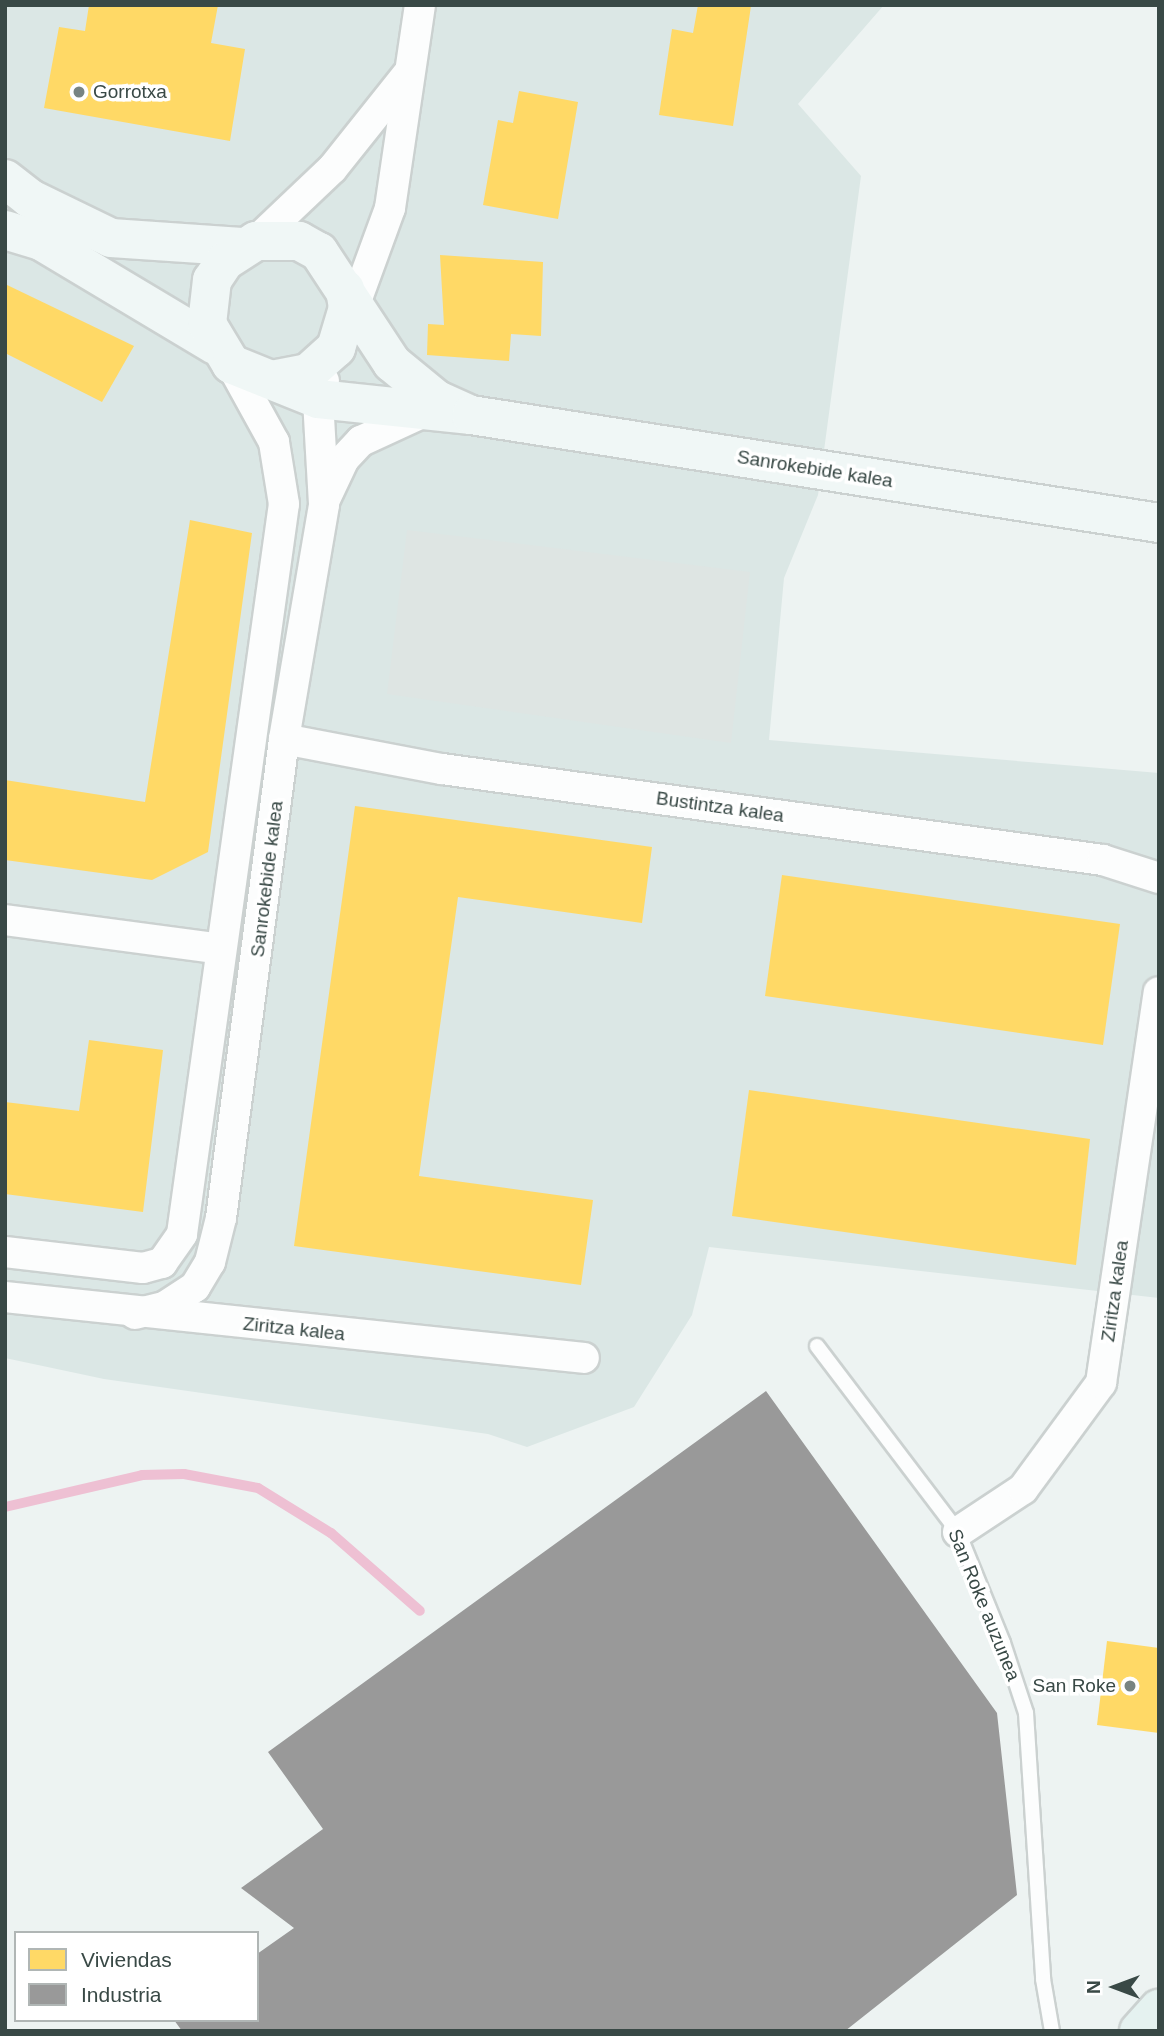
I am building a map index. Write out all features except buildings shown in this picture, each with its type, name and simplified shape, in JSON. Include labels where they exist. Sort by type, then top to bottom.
[{"type":"main road","points":[[5,179],[29,198],[111,238],[249,244],[299,242],[319,251],[345,318],[415,385],[471,415]]},
{"type":"main road","points":[[5,230],[223,354],[272,380],[318,399],[420,415],[471,415]]},
{"type":"main road","points":[[223,354],[207,324],[212,280],[249,244]]},
{"type":"main road","points":[[272,380],[308,373],[345,318]]},
{"type":"main road","name":"Sanrokebide kalea","points":[[471,415],[1159,523]]},
{"type":"main road","points":[[1139,2031],[1159,2009]]},
{"type":"street","points":[[318,399],[345,318],[390,208],[409,110],[407,75],[420,5]]},
{"type":"street","points":[[249,244],[332,169],[407,75]]},
{"type":"street","name":"Sanrokebide kalea","points":[[5,1252],[144,1268],[162,1263],[174,1248],[187,1212],[284,504],[274,442],[223,354]]},
{"type":"street","name":"Sanrokebide kalea","points":[[135,1314],[164,1307],[195,1287],[210,1262],[284,738],[324,504],[318,399]]},
{"type":"street","points":[[324,504],[333,477],[361,441],[420,415]]},
{"type":"street","name":"Bustintza kalea","points":[[284,738],[387,761],[1157,875]]},
{"type":"street","points":[[5,920],[208,947]]},
{"type":"street","name":"Ziritza kalea","points":[[958,1532],[1023,1489],[1101,1383],[1159,992]]},
{"type":"street","name":"Ziritza kalea","points":[[5,1297],[135,1314],[584,1358]]},
{"type":"lane","name":"San Roke auzunea","points":[[817,1346],[958,1532],[1026,1713],[1043,1979],[1052,2031]]},
{"type":"shaded area","points":[[5,5],[884,5],[798,104],[861,176],[818,495],[784,578],[769,740],[1159,773],[1159,1298],[709,1247],[692,1315],[634,1407],[527,1447],[488,1434],[104,1379],[5,1358]]},
{"type":"shaded area","points":[[407,530],[750,572],[731,743],[387,694]]},
{"type":"waterway","points":[[5,1507],[142,1475],[184,1474],[258,1488],[331,1533],[420,1611]]},
{"type":"place","name":"Gorrotxa","points":[[79,92]]},
{"type":"place","name":"San Roke","points":[[1130,1686]]}]
